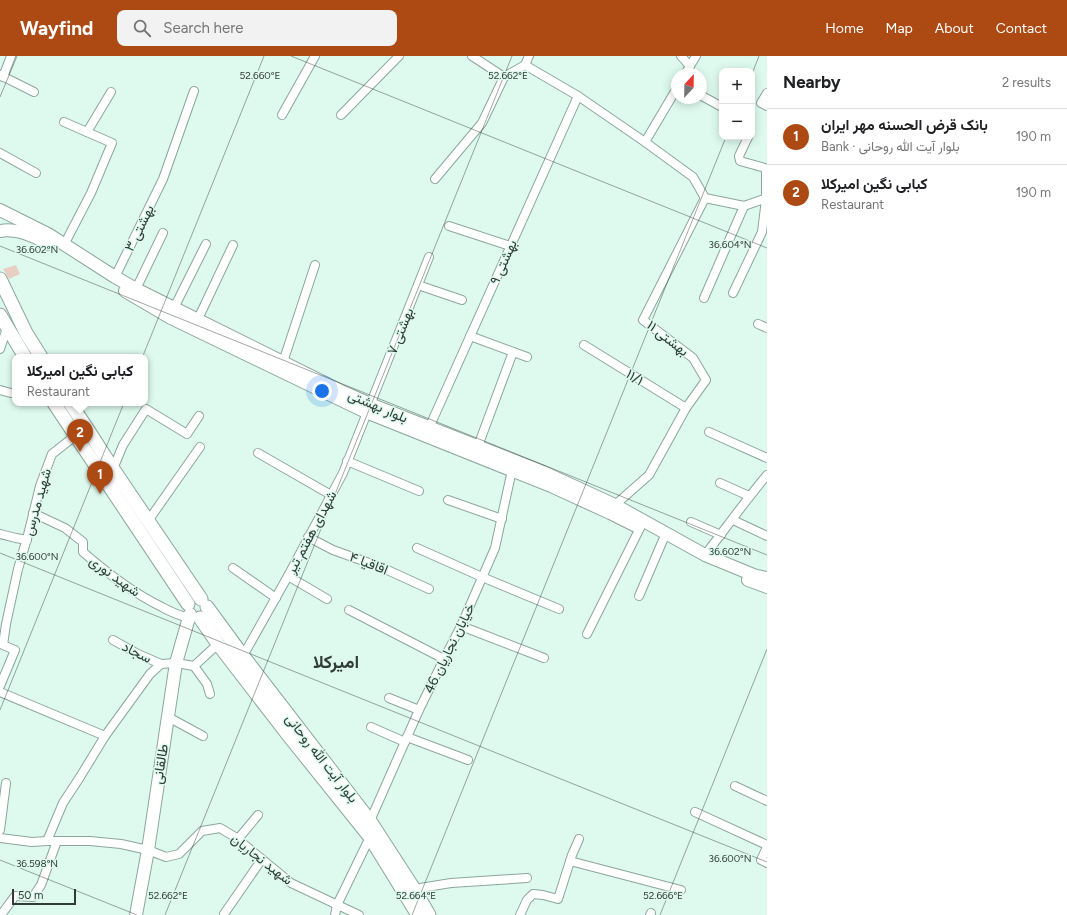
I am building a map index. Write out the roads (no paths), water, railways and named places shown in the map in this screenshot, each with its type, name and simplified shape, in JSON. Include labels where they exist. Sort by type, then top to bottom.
[{"type":"main road","name":"بلوار بهشتی","points":[[0,210],[48,234],[122,290],[171,318],[249,350],[283,362],[368,408],[478,446],[551,486],[610,513],[700,560],[741,578],[767,587]]},
{"type":"main road","name":"بلوار بهشتی","points":[[0,231],[18,230],[39,239],[75,259],[115,277],[136,289],[198,319],[249,350],[368,408],[514,466],[542,472],[615,505],[705,555],[756,576],[767,578]]},
{"type":"main road","points":[[0,278],[26,333],[39,354]]},
{"type":"main road","points":[[0,316],[23,354]]},
{"type":"main road","name":"بلوار آیت الله روحانی","points":[[56,406],[191,614],[218,644],[289,736],[370,836],[418,915]]},
{"type":"main road","name":"بلوار آیت الله روحانی","points":[[76,406],[88,430],[113,469],[204,603],[370,821],[429,915]]},
{"type":"main road","points":[[193,599],[204,603],[207,611],[206,614],[191,614],[193,599]]},
{"type":"main road","name":"طالقانی","points":[[136,915],[148,850],[176,663],[191,614]]},
{"type":"street","points":[[11,56],[1,76],[34,92]]},
{"type":"street","points":[[282,114],[315,56]]},
{"type":"street","points":[[341,115],[399,56]]},
{"type":"street","points":[[472,56],[504,77]]},
{"type":"street","points":[[435,179],[482,123],[504,77],[524,64],[529,56]]},
{"type":"street","points":[[681,56],[690,66],[696,56]]},
{"type":"street","points":[[524,64],[578,96],[693,177],[706,198],[744,206],[767,198]]},
{"type":"street","name":"بهشتی ۳","points":[[115,277],[163,179],[194,91]]},
{"type":"street","points":[[87,132],[111,92]]},
{"type":"street","points":[[767,93],[761,103],[767,106]]},
{"type":"street","name":"بهشتی ۹","points":[[429,428],[578,96]]},
{"type":"street","points":[[645,142],[671,98]]},
{"type":"street","points":[[707,99],[719,105]]},
{"type":"street","points":[[64,122],[112,143],[91,193],[64,245]]},
{"type":"street","points":[[733,293],[762,232],[767,198],[765,168],[740,161],[739,159],[747,140]]},
{"type":"street","points":[[0,153],[36,173]]},
{"type":"street","name":"بهشتی ۱۱","points":[[615,505],[649,475],[686,408],[706,380],[693,358],[643,320],[706,198]]},
{"type":"street","points":[[704,298],[744,206]]},
{"type":"street","points":[[449,226],[510,246]]},
{"type":"street","points":[[136,289],[163,233]]},
{"type":"street","points":[[174,308],[206,244]]},
{"type":"street","points":[[198,319],[232,245]]},
{"type":"street","name":"بهشتی ۷","points":[[368,408],[429,257]]},
{"type":"street","points":[[283,362],[316,265]]},
{"type":"street","points":[[418,285],[462,300]]},
{"type":"street","points":[[758,324],[767,328]]},
{"type":"street","points":[[0,349],[8,328]]},
{"type":"street","points":[[470,336],[527,357]]},
{"type":"street","name":"۱۱/۱","points":[[584,345],[686,408]]},
{"type":"street","points":[[478,446],[513,352]]},
{"type":"street","points":[[0,390],[11,393]]},
{"type":"street","name":"شهدای هفتم تیر","points":[[243,656],[343,473],[368,408]]},
{"type":"street","points":[[113,469],[123,445],[146,409],[187,434],[199,416]]},
{"type":"street","points":[[709,432],[767,458]]},
{"type":"street","name":"شهید مدرس","points":[[0,686],[15,650],[2,645],[18,569],[27,540],[40,486],[52,454],[76,436]]},
{"type":"street","points":[[148,521],[200,447]]},
{"type":"street","points":[[258,453],[331,495]]},
{"type":"street","points":[[347,461],[419,491]]},
{"type":"street","name":"خیابان نجاریان 46","points":[[370,821],[419,710],[461,626],[495,548],[514,466]]},
{"type":"street","points":[[705,555],[749,496],[767,475]]},
{"type":"street","points":[[720,483],[749,496]]},
{"type":"street","points":[[448,500],[502,519]]},
{"type":"street","name":"شهید نوری","points":[[33,513],[65,528],[83,542],[82,552],[136,593],[163,608],[191,614]]},
{"type":"street","points":[[732,520],[767,536]]},
{"type":"street","points":[[690,522],[721,535]]},
{"type":"street","points":[[587,634],[640,528]]},
{"type":"street","points":[[0,534],[27,540]]},
{"type":"street","name":"اقاقیا ۴","points":[[308,537],[333,550],[383,568],[430,589]]},
{"type":"street","points":[[639,596],[663,540]]},
{"type":"street","points":[[417,548],[482,577],[559,608]]},
{"type":"street","points":[[232,568],[276,598]]},
{"type":"street","points":[[288,576],[327,599]]},
{"type":"street","points":[[349,610],[444,658]]},
{"type":"street","points":[[461,626],[544,658]]},
{"type":"street","name":"سجاد","points":[[113,640],[138,654],[161,664]]},
{"type":"street","points":[[194,666],[218,644]]},
{"type":"street","points":[[47,841],[63,803],[105,736],[150,674],[161,664],[176,663],[194,666],[207,684],[210,694]]},
{"type":"street","points":[[0,692],[105,736]]},
{"type":"street","points":[[390,698],[419,710]]},
{"type":"street","points":[[168,717],[203,736]]},
{"type":"street","points":[[371,727],[468,760]]},
{"type":"street","points":[[0,830],[6,783]]},
{"type":"street","points":[[735,786],[767,802]]},
{"type":"street","points":[[695,812],[767,846],[764,861]]},
{"type":"street","points":[[238,839],[258,815]]},
{"type":"street","name":"شهید نجاریان","points":[[0,838],[32,842],[105,842],[148,850],[166,857],[179,854],[202,831],[220,828],[238,839],[291,883],[359,915]]},
{"type":"street","points":[[335,915],[337,905],[370,836]]},
{"type":"street","points":[[520,915],[527,900],[533,894],[558,899],[570,861],[579,839]]},
{"type":"street","points":[[1,915],[14,896],[33,897],[41,885],[56,841]]},
{"type":"street","points":[[224,914],[262,859]]},
{"type":"street","points":[[570,861],[681,890]]},
{"type":"street","points":[[414,889],[451,883],[527,878]]},
{"type":"place","name":"کبابی نگین امیرکلا","points":[[80,452]]},
{"type":"place","name":"بانک قرض الحسنه مهر ایران","points":[[100,494]]},
{"type":"district","name":"امیرکلا","points":[[336,662]]}]
